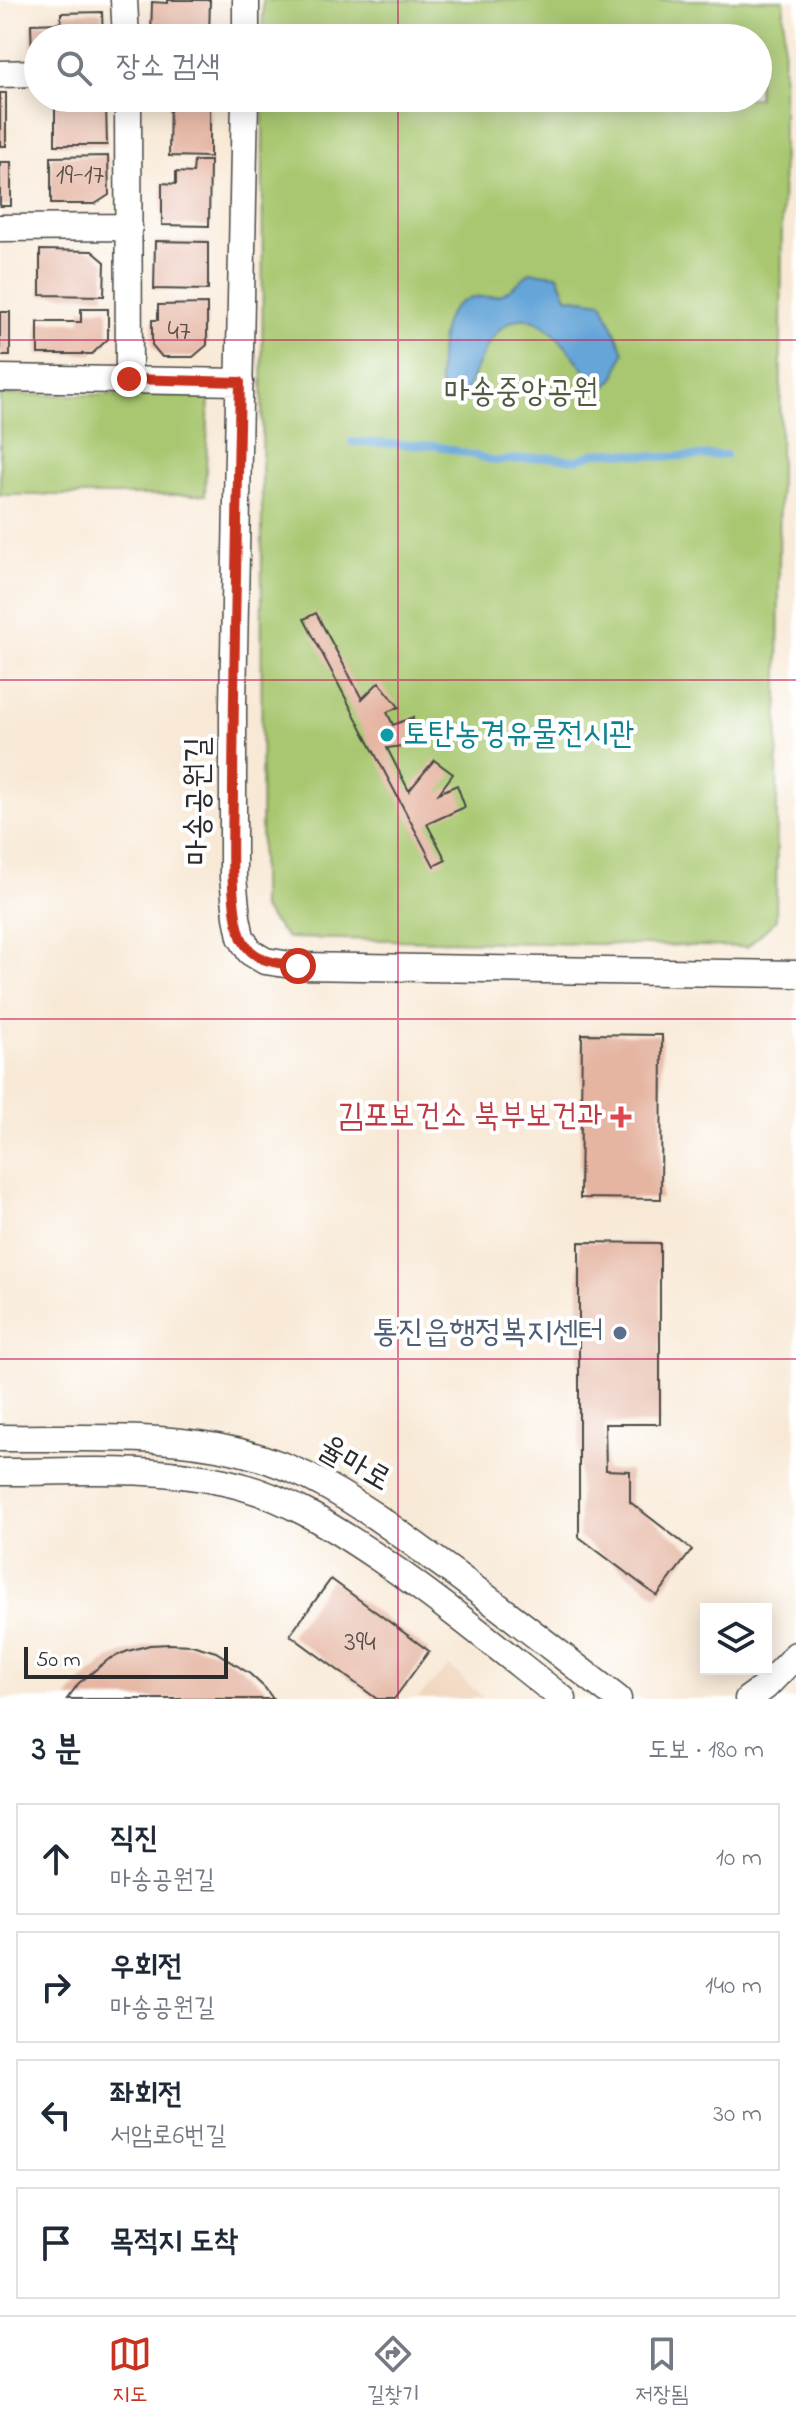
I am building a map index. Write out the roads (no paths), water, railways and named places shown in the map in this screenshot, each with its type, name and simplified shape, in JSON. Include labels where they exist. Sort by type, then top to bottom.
[{"type":"street","points":[[124,0],[125,24]]},
{"type":"street","points":[[246,0],[246,24]]},
{"type":"street","points":[[0,74],[24,73]]},
{"type":"street","points":[[128,112],[129,379]]},
{"type":"street","name":"마송공원길","points":[[245,112],[233,877],[241,937],[250,952],[265,961],[298,966],[796,974]]},
{"type":"street","points":[[0,228],[129,227]]},
{"type":"street","points":[[0,378],[240,382]]},
{"type":"street","name":"율마로","points":[[0,1438],[147,1439],[217,1447],[285,1465],[326,1484],[366,1509],[618,1699]]},
{"type":"street","name":"율마로","points":[[0,1472],[192,1476],[264,1493],[326,1524],[426,1591],[563,1699]]},
{"type":"street","points":[[748,1699],[765,1687],[796,1655]]},
{"type":"water","points":[[530,272],[558,275],[567,297],[602,302],[624,352],[615,377],[605,388],[599,387],[550,330],[536,321],[522,319],[507,324],[491,340],[466,391],[457,398],[445,398],[439,366],[443,330],[449,314],[469,299],[504,293]]},
{"type":"waterway","points":[[352,442],[438,446],[495,461],[547,457],[576,460],[596,453],[612,452],[660,457],[726,455]]},
{"type":"place","name":"토탄농경유물전시관","points":[[387,735]]},
{"type":"place","name":"김포보건소 북부보건과","points":[[621,1117]]},
{"type":"place","name":"통진읍행정복지센터","points":[[620,1333]]},
{"type":"park label","name":"마송중앙공원","points":[[521,393]]}]
